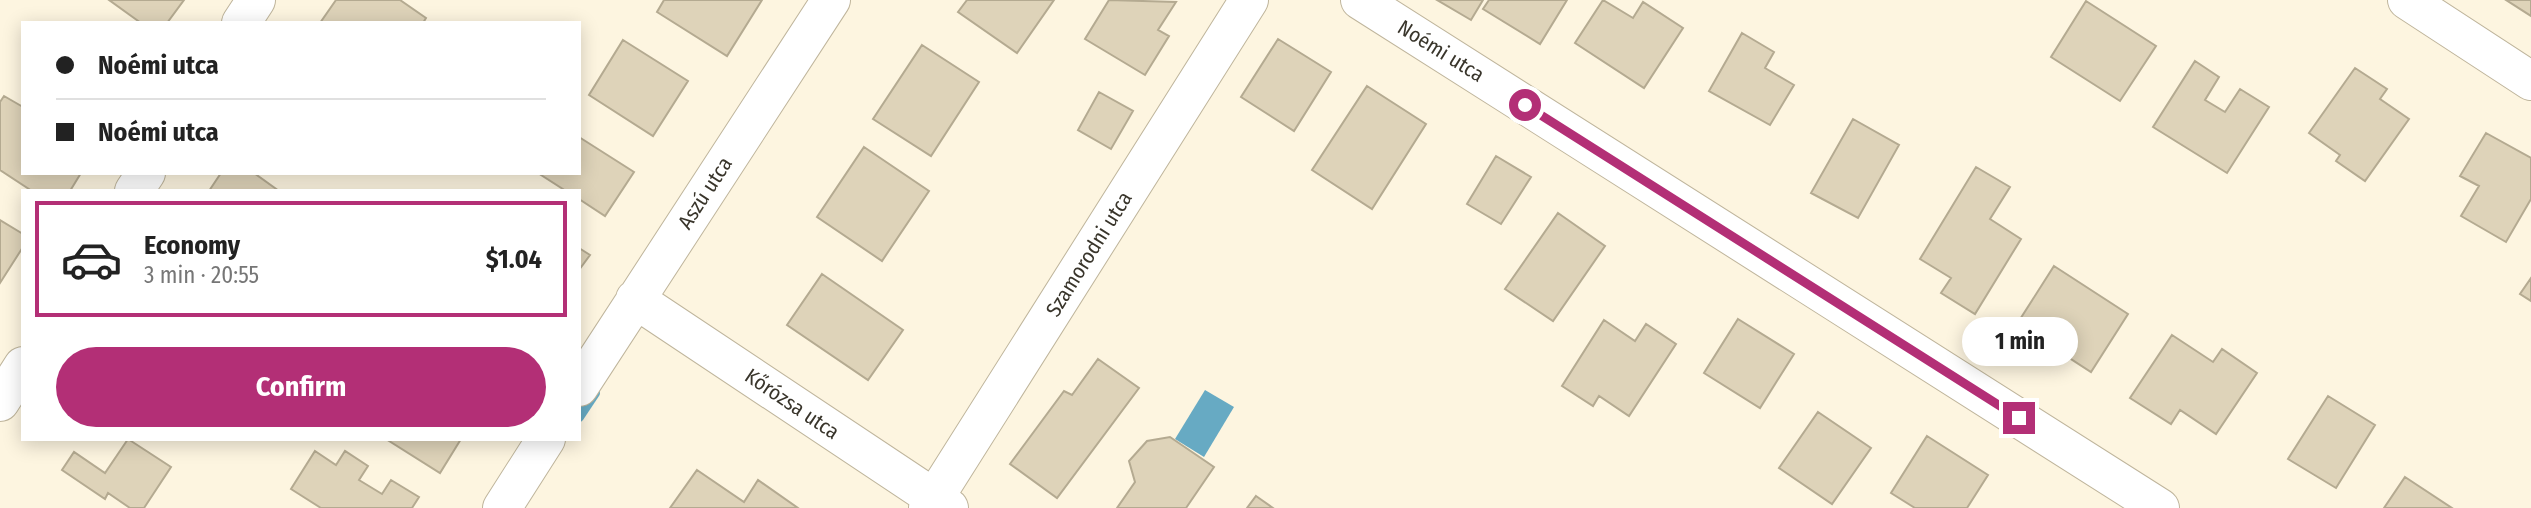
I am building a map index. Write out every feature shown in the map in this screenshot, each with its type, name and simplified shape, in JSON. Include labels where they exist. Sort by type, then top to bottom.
[{"type":"street","points":[[242,21],[256,0]]},
{"type":"street","name":"Aszú utca","points":[[581,384],[831,0]]},
{"type":"street","name":"Szamorodni utca","points":[[937,505],[1249,0]]},
{"type":"street","name":"Noémi utca","points":[[1360,0],[2160,508]]},
{"type":"street","points":[[2407,0],[2531,81]]},
{"type":"street","name":"Kőrózsa utca","points":[[635,299],[937,505]]},
{"type":"street","points":[[0,402],[21,369]]},
{"type":"street","points":[[502,508],[545,441]]},
{"type":"water","points":[[1205,390],[1234,407],[1204,457],[1175,439]]},
{"type":"building","points":[[109,0],[184,0],[168,21],[138,21]]},
{"type":"building","points":[[336,0],[400,0],[426,18],[424,21],[321,21]]},
{"type":"building","points":[[664,0],[762,0],[727,56],[657,12]]},
{"type":"building","points":[[967,0],[1054,0],[1017,53],[958,12]]},
{"type":"building","points":[[1109,0],[1176,2],[1158,30],[1169,36],[1145,75],[1085,39]]},
{"type":"building","points":[[1437,0],[1483,0],[1471,20]]},
{"type":"building","points":[[1489,0],[1567,0],[1540,44],[1483,9]]},
{"type":"building","points":[[1603,0],[1633,18],[1643,2],[1683,28],[1644,88],[1575,43]]},
{"type":"building","points":[[2506,0],[2531,0],[2531,16]]},
{"type":"building","points":[[2086,1],[2156,46],[2120,101],[2051,57]]},
{"type":"building","points":[[1742,33],[1774,52],[1765,68],[1794,85],[1770,125],[1709,91]]},
{"type":"building","points":[[1278,39],[1331,72],[1294,131],[1241,97]]},
{"type":"building","points":[[623,40],[688,81],[653,136],[589,95]]},
{"type":"building","points":[[922,45],[979,82],[931,156],[873,119]]},
{"type":"building","points":[[2195,61],[2219,77],[2205,100],[2225,112],[2240,89],[2269,107],[2227,173],[2153,127]]},
{"type":"building","points":[[2355,68],[2387,89],[2380,99],[2409,119],[2365,181],[2336,161],[2340,155],[2309,133]]},
{"type":"building","points":[[1367,86],[1426,124],[1372,209],[1312,170]]},
{"type":"building","points":[[1099,92],[1133,111],[1111,149],[1078,130]]},
{"type":"building","points":[[4,96],[21,106],[21,175],[80,175],[71,189],[29,189],[0,170],[0,102]]},
{"type":"building","points":[[1853,119],[1899,145],[1858,218],[1811,193]]},
{"type":"building","points":[[2486,133],[2531,158],[2531,199],[2506,242],[2461,216],[2479,186],[2460,176]]},
{"type":"building","points":[[581,138],[634,172],[605,216],[581,200],[581,189],[563,189],[541,175],[581,175]]},
{"type":"building","points":[[864,147],[929,191],[882,261],[817,217]]},
{"type":"building","points":[[1496,156],[1531,177],[1501,224],[1467,204]]},
{"type":"building","points":[[1976,167],[2010,187],[1990,219],[2021,239],[1975,314],[1941,293],[1951,278],[1920,259]]},
{"type":"building","points":[[220,175],[257,175],[276,189],[210,189]]},
{"type":"building","points":[[1558,213],[1605,246],[1553,321],[1505,289]]},
{"type":"building","points":[[0,220],[21,233],[21,250],[0,283]]},
{"type":"building","points":[[581,249],[590,255],[581,267]]},
{"type":"building","points":[[2054,266],[2128,314],[2091,372],[2017,324]]},
{"type":"building","points":[[822,274],[903,330],[868,380],[787,325]]},
{"type":"building","points":[[2531,278],[2531,301],[2520,294]]},
{"type":"building","points":[[1738,319],[1794,354],[1760,408],[1704,373]]},
{"type":"building","points":[[1604,320],[1635,341],[1646,324],[1676,344],[1629,416],[1599,396],[1593,406],[1562,386]]},
{"type":"building","points":[[2172,335],[2213,362],[2222,349],[2257,373],[2216,434],[2180,410],[2171,424],[2130,398]]},
{"type":"building","points":[[1098,359],[1139,388],[1057,498],[1010,464],[1064,391],[1072,395]]},
{"type":"building","points":[[2328,396],[2375,425],[2336,488],[2288,459]]},
{"type":"building","points":[[1818,412],[1871,448],[1832,504],[1779,468]]},
{"type":"building","points":[[1927,436],[1988,475],[1967,508],[1915,508],[1891,493]]},
{"type":"building","points":[[1170,437],[1214,467],[1186,508],[1117,508],[1135,482],[1129,461],[1147,441]]},
{"type":"building","points":[[127,441],[131,441],[171,467],[144,508],[130,508],[108,493],[105,499],[62,470],[74,452],[105,473]]},
{"type":"building","points":[[389,441],[460,441],[440,473]]},
{"type":"building","points":[[315,451],[336,465],[345,451],[368,466],[359,480],[382,494],[391,480],[419,497],[412,508],[321,508],[291,489]]},
{"type":"building","points":[[697,470],[744,502],[758,480],[798,508],[670,508]]},
{"type":"building","points":[[2405,477],[2452,508],[2384,508]]},
{"type":"building","points":[[1256,496],[1273,508],[1247,508]]},
{"type":"waterway","points":[[581,414],[595,393]]},
{"type":"route","points":[[1525,105],[2019,418]]}]
